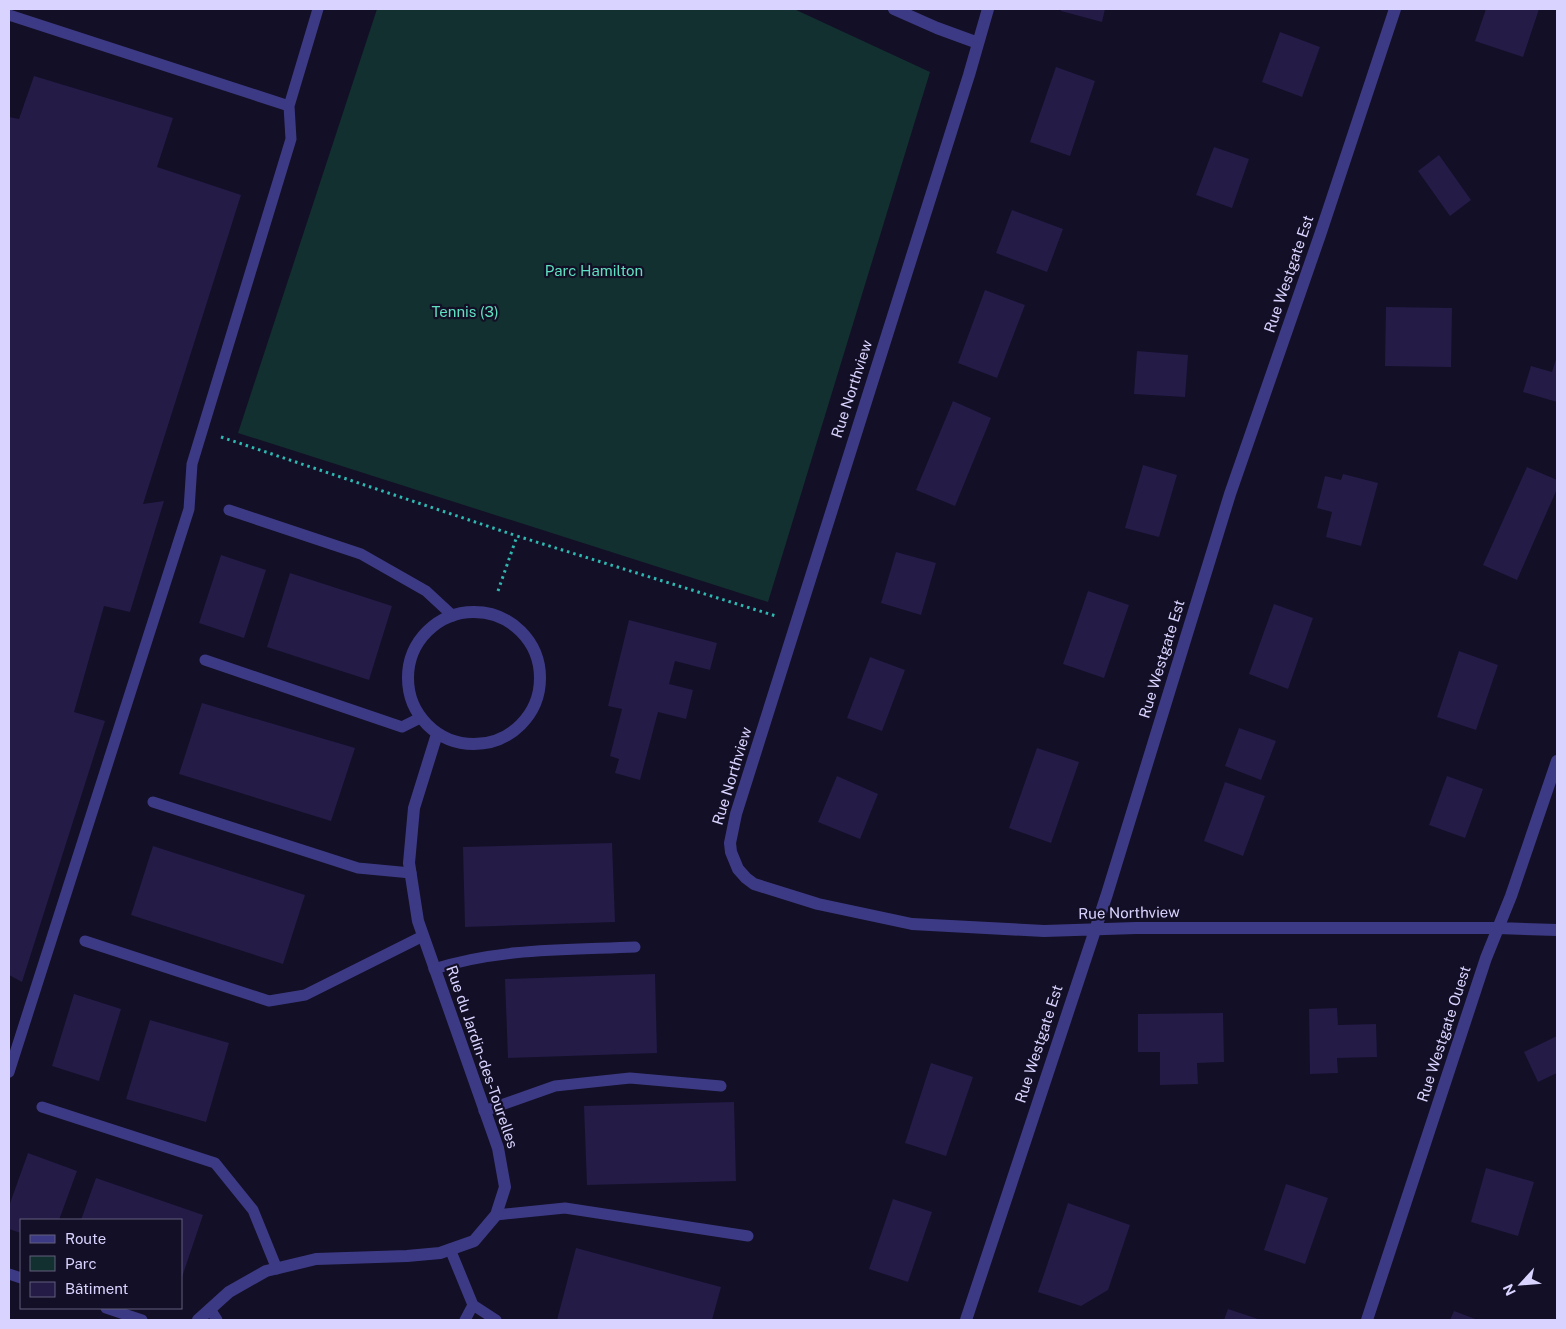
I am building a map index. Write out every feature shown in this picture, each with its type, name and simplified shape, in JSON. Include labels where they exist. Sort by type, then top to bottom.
[{"type":"street","points":[[894,9],[978,43]]},
{"type":"street","name":"Rue Northview","points":[[988,9],[732,832],[731,852],[738,869],[746,878],[763,887],[796,898],[912,924],[1044,931],[1095,929],[1498,928],[1557,930]]},
{"type":"street","name":"Rue Westgate Est","points":[[966,1320],[1095,929],[1230,494],[1317,244],[1395,9]]},
{"type":"street","points":[[483,612],[505,619],[517,627],[532,644],[540,666],[541,678],[538,701],[526,721],[512,734],[491,744],[467,745],[437,734],[420,718],[410,697],[408,674],[410,660],[420,639],[437,622],[453,616],[460,613],[483,612]]},
{"type":"street","name":"Rue du Jardin-des-Tourelles","points":[[198,1320],[229,1292],[266,1271],[316,1259],[440,1253],[474,1241],[496,1215],[505,1187],[498,1148],[418,921],[409,863],[414,808],[437,734]]},
{"type":"street","name":"Rue Westgate Ouest","points":[[1367,1320],[1486,958],[1557,761]]},
{"type":"lane","points":[[9,1072],[189,509],[192,464],[291,139],[288,106],[318,9]]},
{"type":"lane","points":[[9,15],[288,106]]},
{"type":"lane","points":[[229,510],[361,554],[426,591],[453,616]]},
{"type":"lane","points":[[205,660],[402,727],[420,718]]},
{"type":"lane","points":[[153,802],[358,868],[411,873]]},
{"type":"lane","points":[[85,941],[269,1001],[305,995],[423,936]]},
{"type":"lane","points":[[434,969],[459,961],[510,953],[635,947]]},
{"type":"lane","points":[[484,1111],[555,1086],[630,1078],[721,1086]]},
{"type":"lane","points":[[42,1107],[215,1163],[253,1210],[277,1268]]},
{"type":"lane","points":[[496,1215],[566,1208],[748,1236]]},
{"type":"lane","points":[[450,1249],[473,1304],[496,1320]]},
{"type":"lane","points":[[465,1320],[473,1304]]},
{"type":"lane","points":[[109,1309],[142,1320]]},
{"type":"lane","points":[[210,1309],[217,1320]]},
{"type":"path","points":[[202,431],[517,536],[796,622]]},
{"type":"path","points":[[498,591],[517,536]]},
{"type":"green space","name":"Parc Hamilton","points":[[377,9],[794,9],[930,72],[768,602],[238,433]]},
{"type":"building","points":[[1061,9],[1105,9],[1102,22],[1061,11]]},
{"type":"building","points":[[1486,9],[1539,9],[1523,57],[1475,41]]},
{"type":"building","points":[[1280,32],[1320,47],[1302,97],[1262,82]]},
{"type":"building","points":[[1056,67],[1095,81],[1070,156],[1030,142]]},
{"type":"building","points":[[34,76],[173,118],[157,167],[241,195],[143,504],[164,501],[130,612],[104,606],[74,712],[105,721],[22,982],[9,975],[9,117],[19,119]]},
{"type":"building","points":[[1214,147],[1249,159],[1232,208],[1196,195]]},
{"type":"building","points":[[1439,155],[1471,200],[1450,216],[1418,171]]},
{"type":"building","points":[[1012,210],[1063,229],[1047,272],[996,253]]},
{"type":"building","points":[[985,290],[1025,305],[997,378],[958,363]]},
{"type":"building","points":[[1386,307],[1452,308],[1451,367],[1385,366]]},
{"type":"building","points":[[1137,351],[1188,355],[1185,397],[1134,394]]},
{"type":"building","points":[[1557,356],[1557,402],[1523,392],[1531,366],[1552,372]]},
{"type":"building","points":[[953,401],[991,418],[955,506],[916,490]]},
{"type":"building","points":[[1143,465],[1177,475],[1159,537],[1125,528]]},
{"type":"building","points":[[1527,467],[1557,480],[1557,489],[1517,580],[1483,565]]},
{"type":"building","points":[[1343,474],[1378,483],[1361,546],[1326,537],[1332,512],[1317,508],[1325,476],[1341,480]]},
{"type":"building","points":[[896,552],[936,563],[921,615],[881,603]]},
{"type":"building","points":[[221,555],[266,570],[244,638],[199,623]]},
{"type":"building","points":[[290,573],[392,606],[369,680],[267,647]]},
{"type":"building","points":[[1088,591],[1129,605],[1104,678],[1063,664]]},
{"type":"building","points":[[1274,604],[1313,618],[1288,689],[1249,674]]},
{"type":"building","points":[[629,620],[717,643],[710,670],[675,661],[669,684],[693,690],[686,719],[658,712],[640,780],[615,773],[619,759],[610,756],[622,709],[608,706]]},
{"type":"building","points":[[1459,651],[1498,665],[1476,730],[1437,717]]},
{"type":"building","points":[[870,657],[905,670],[882,731],[847,718]]},
{"type":"building","points":[[202,703],[355,748],[331,821],[179,774]]},
{"type":"building","points":[[1239,728],[1276,741],[1261,780],[1225,766]]},
{"type":"building","points":[[1037,748],[1079,762],[1051,843],[1009,828]]},
{"type":"building","points":[[837,776],[878,794],[860,839],[818,822]]},
{"type":"building","points":[[1447,776],[1483,789],[1465,838],[1429,825]]},
{"type":"building","points":[[1225,782],[1265,796],[1243,856],[1204,841]]},
{"type":"building","points":[[612,843],[615,922],[465,927],[463,847]]},
{"type":"building","points":[[153,846],[305,895],[283,964],[131,915]]},
{"type":"building","points":[[655,974],[657,1053],[508,1058],[505,979]]},
{"type":"building","points":[[74,994],[121,1009],[99,1081],[52,1066]]},
{"type":"building","points":[[1337,1008],[1338,1025],[1376,1024],[1377,1057],[1337,1058],[1338,1073],[1310,1074],[1309,1009]]},
{"type":"building","points":[[1223,1013],[1224,1062],[1197,1063],[1198,1084],[1160,1085],[1160,1052],[1138,1052],[1138,1014]]},
{"type":"building","points":[[150,1020],[229,1043],[206,1122],[126,1099]]},
{"type":"building","points":[[1557,1036],[1557,1073],[1538,1082],[1524,1052]]},
{"type":"building","points":[[931,1063],[973,1077],[946,1156],[905,1143]]},
{"type":"building","points":[[734,1102],[736,1181],[587,1185],[584,1106]]},
{"type":"building","points":[[28,1153],[77,1171],[59,1219],[20,1219],[20,1233],[9,1229],[9,1206]]},
{"type":"building","points":[[1486,1168],[1534,1182],[1518,1236],[1471,1222]]},
{"type":"building","points":[[96,1178],[203,1215],[182,1277],[182,1219],[81,1219]]},
{"type":"building","points":[[1286,1184],[1328,1198],[1305,1264],[1264,1250]]},
{"type":"building","points":[[893,1199],[932,1212],[908,1282],[869,1269]]},
{"type":"building","points":[[1068,1203],[1130,1225],[1108,1290],[1081,1306],[1038,1292]]},
{"type":"building","points":[[576,1248],[721,1287],[712,1320],[557,1320]]},
{"type":"building","points":[[1228,1309],[1261,1320],[1224,1320]]},
{"type":"building","points":[[1454,1311],[1478,1320],[1450,1320]]},
{"type":"park label","name":"Tennis (3)","points":[[465,312]]}]
